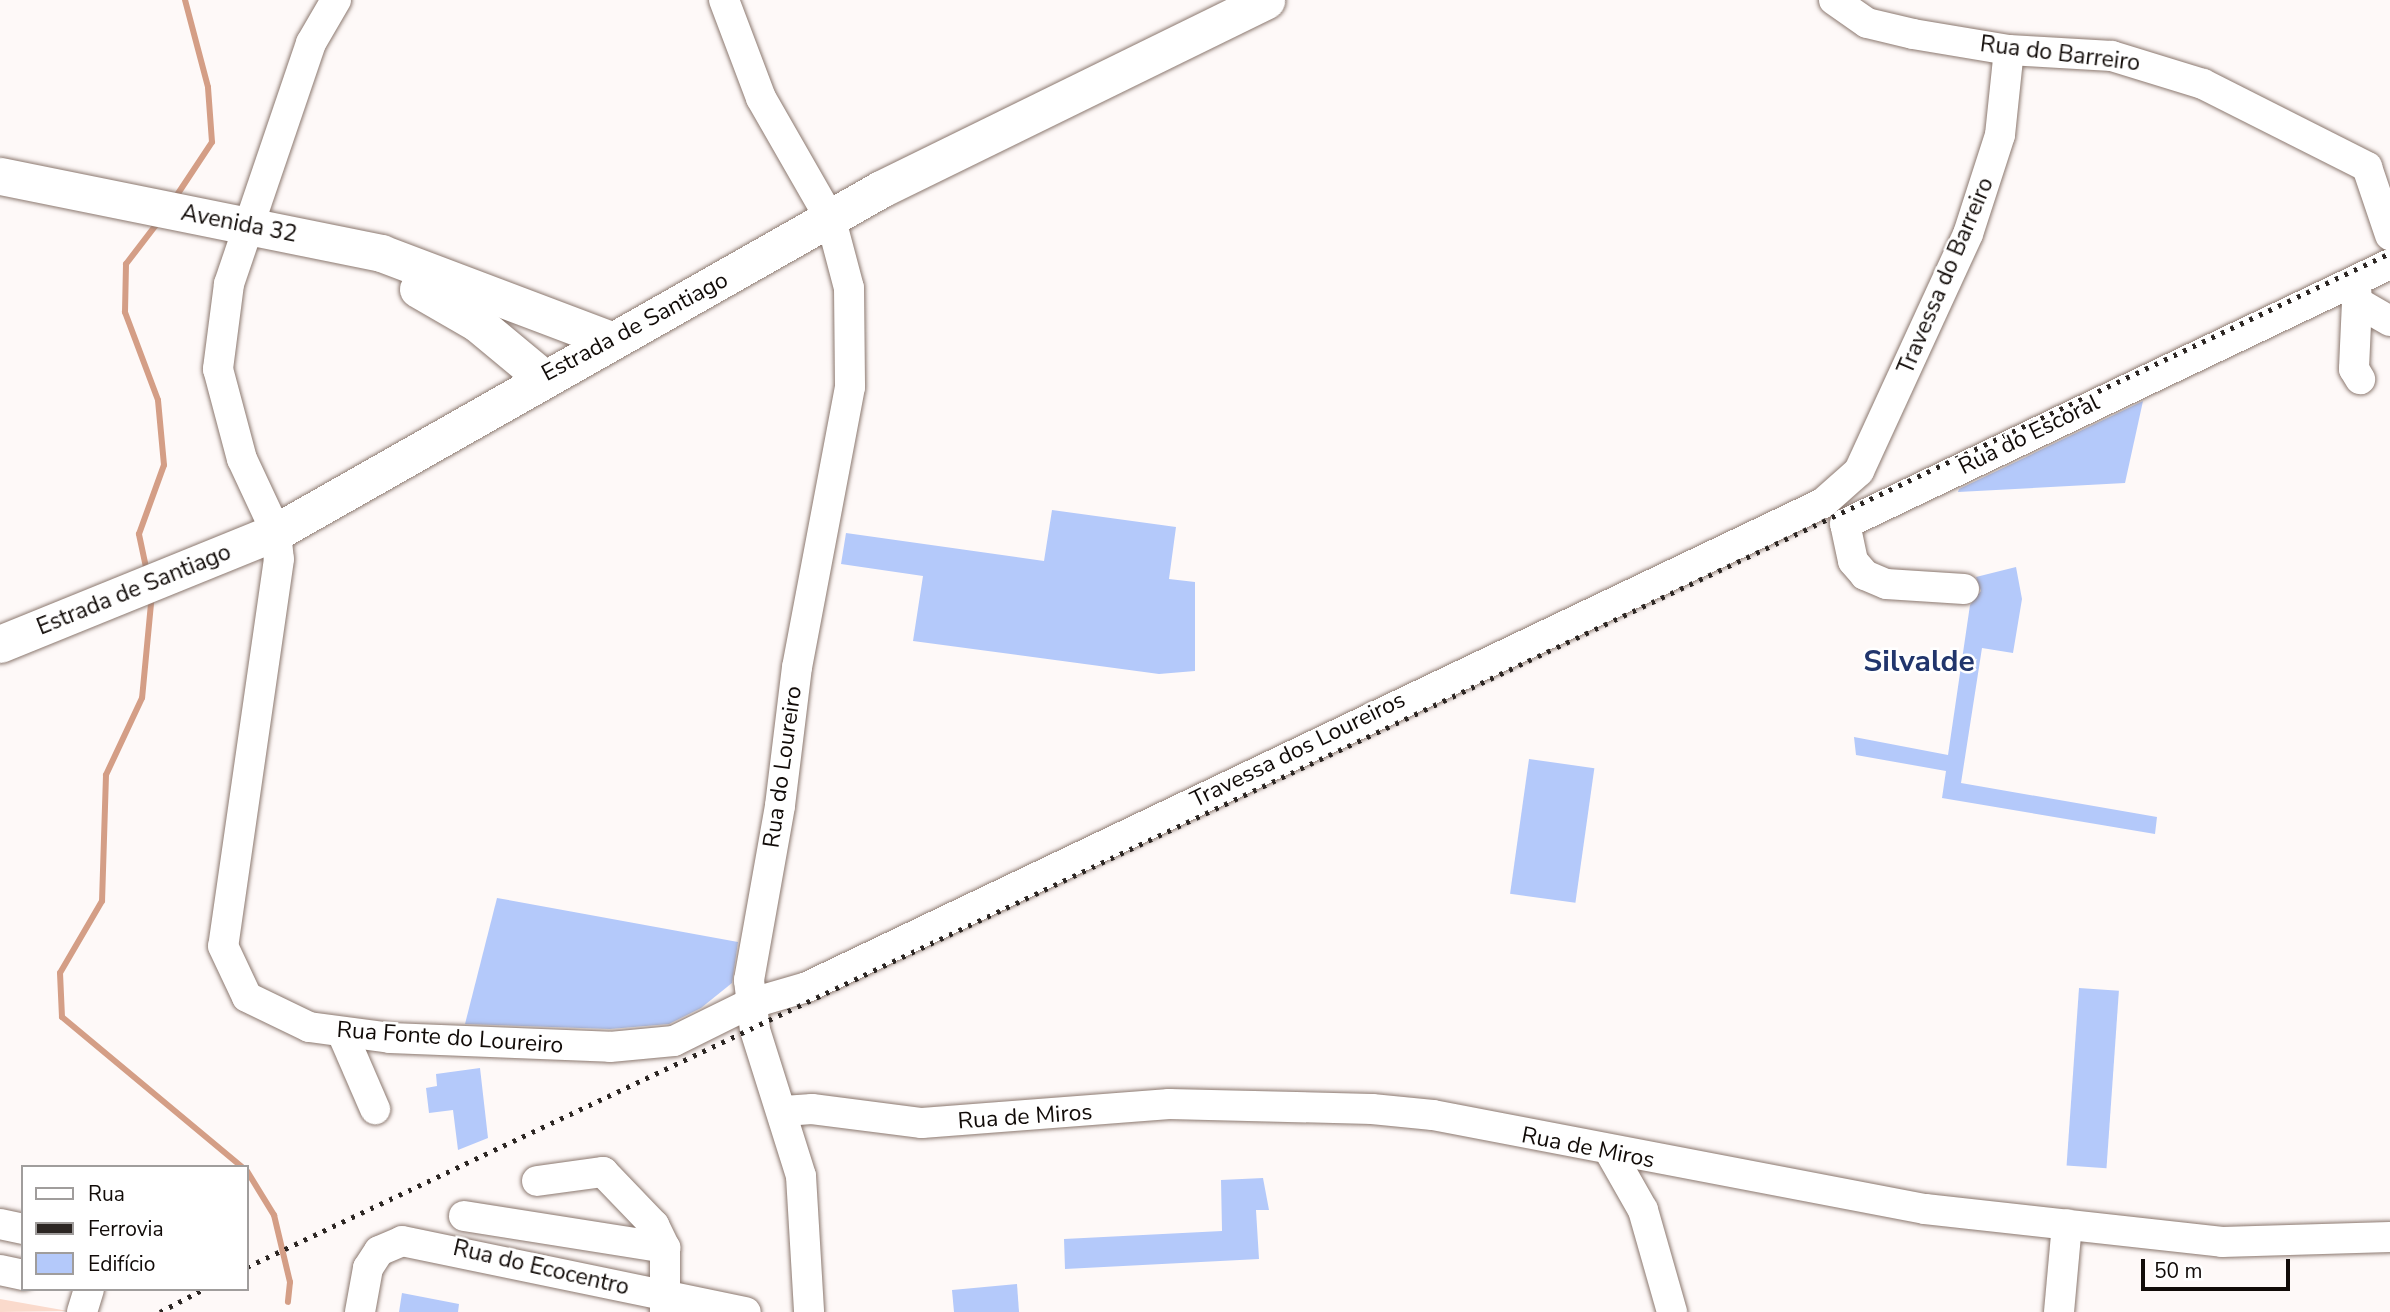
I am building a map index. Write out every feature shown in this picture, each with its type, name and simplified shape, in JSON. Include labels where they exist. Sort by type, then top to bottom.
[{"type":"main road","name":"Estrada de Santiago","points":[[0,644],[276,532],[542,377],[991,133],[1266,0]]},
{"type":"main road","name":"Avenida 32","points":[[0,176],[95,206],[228,233],[611,340]]},
{"type":"main road","name":"Avenida 32","points":[[0,198],[95,206]]},
{"type":"main road","name":"Avenida 32","points":[[465,300],[531,341],[543,360],[542,377]]},
{"type":"main road","name":"Avenida 32","points":[[465,300],[490,356],[493,373],[480,412]]},
{"type":"street","points":[[276,532],[242,459],[218,369],[229,284],[228,233],[311,43],[336,0]]},
{"type":"street","name":"Rua do Loureiro","points":[[724,0],[761,98],[831,220],[849,288],[850,387],[797,667],[749,1004],[784,1111],[801,1176],[808,1312]]},
{"type":"street","name":"Rua do Barreiro","points":[[1834,0],[1867,23],[2009,50],[2112,56],[2161,67],[2226,96],[2367,167],[2390,235]]},
{"type":"street","name":"Travessa do Barreiro","points":[[1844,488],[1872,447],[1968,234],[2000,135],[2009,50]]},
{"type":"street","name":"Rua do Escoral","points":[[1964,589],[1886,584],[1865,575],[1853,561],[1845,524],[2356,291],[2390,264]]},
{"type":"street","points":[[2356,291],[2390,321]]},
{"type":"street","points":[[2356,291],[2354,369],[2360,379]]},
{"type":"street","name":"Travessa dos Loureiros","points":[[749,1004],[807,987],[1783,523],[1844,488]]},
{"type":"street","name":"Rua Fonte do Loureiro","points":[[276,532],[279,559],[223,946],[247,996],[270,1012],[343,1035],[654,1046],[749,1004]]},
{"type":"street","points":[[343,1035],[375,1110]]},
{"type":"street","name":"Rua de Miros","points":[[784,1111],[812,1109],[922,1123],[1169,1104],[1372,1109],[1433,1115],[1610,1152],[1925,1209],[2222,1242],[2390,1237]]},
{"type":"street","points":[[1610,1152],[1643,1209],[1672,1312]]},
{"type":"street","points":[[537,1181],[603,1172],[654,1224],[665,1248],[667,1304]]},
{"type":"street","points":[[464,1216],[665,1248]]},
{"type":"street","points":[[0,1224],[21,1229]]},
{"type":"street","points":[[2059,1312],[2067,1224]]},
{"type":"street","name":"Rua do Ecocentro","points":[[359,1312],[369,1268],[379,1251],[402,1241],[425,1242],[667,1304],[746,1312]]},
{"type":"street","points":[[0,1270],[21,1275]]},
{"type":"shaded area","points":[[0,1299],[68,1311],[0,1312]]},
{"type":"building","points":[[2143,401],[2125,483],[1958,492],[1959,489]]},
{"type":"building","points":[[1052,510],[1176,527],[1169,579],[1195,582],[1195,671],[1159,674],[913,641],[923,576],[841,564],[846,533],[1044,561]]},
{"type":"building","points":[[2016,567],[2022,599],[2013,653],[1982,648],[1961,783],[2157,817],[2155,834],[1942,798],[1946,771],[1856,755],[1854,737],[1948,755],[1970,605],[1981,591],[1976,577]]},
{"type":"building","points":[[1529,759],[1594,768],[1575,903],[1510,894]]},
{"type":"building","points":[[497,898],[738,942],[732,983],[701,1008],[669,1024],[610,1029],[465,1024]]},
{"type":"building","points":[[2079,988],[2119,991],[2106,1168],[2067,1166]]},
{"type":"building","points":[[480,1068],[488,1138],[458,1150],[453,1110],[429,1113],[426,1088],[437,1086],[436,1074]]},
{"type":"building","points":[[1263,1178],[1269,1210],[1256,1210],[1259,1259],[1065,1269],[1064,1239],[1222,1231],[1221,1180]]},
{"type":"building","points":[[1017,1284],[1019,1312],[954,1312],[952,1290]]},
{"type":"building","points":[[402,1293],[459,1304],[458,1312],[399,1312]]},
{"type":"waterway","points":[[175,198],[212,142],[208,87],[185,0]]},
{"type":"waterway","points":[[147,572],[139,534],[164,465],[158,400],[125,312],[126,264],[159,221]]},
{"type":"waterway","points":[[152,593],[142,698],[106,775],[102,901],[60,973],[62,1017],[240,1165]]},
{"type":"waterway","points":[[248,1173],[274,1215],[290,1282],[288,1302]]},
{"type":"railway","points":[[248,1267],[2390,253]]},
{"type":"railway","points":[[160,1312],[200,1291]]},
{"type":"district","name":"Silvalde","points":[[1919,662]]}]
